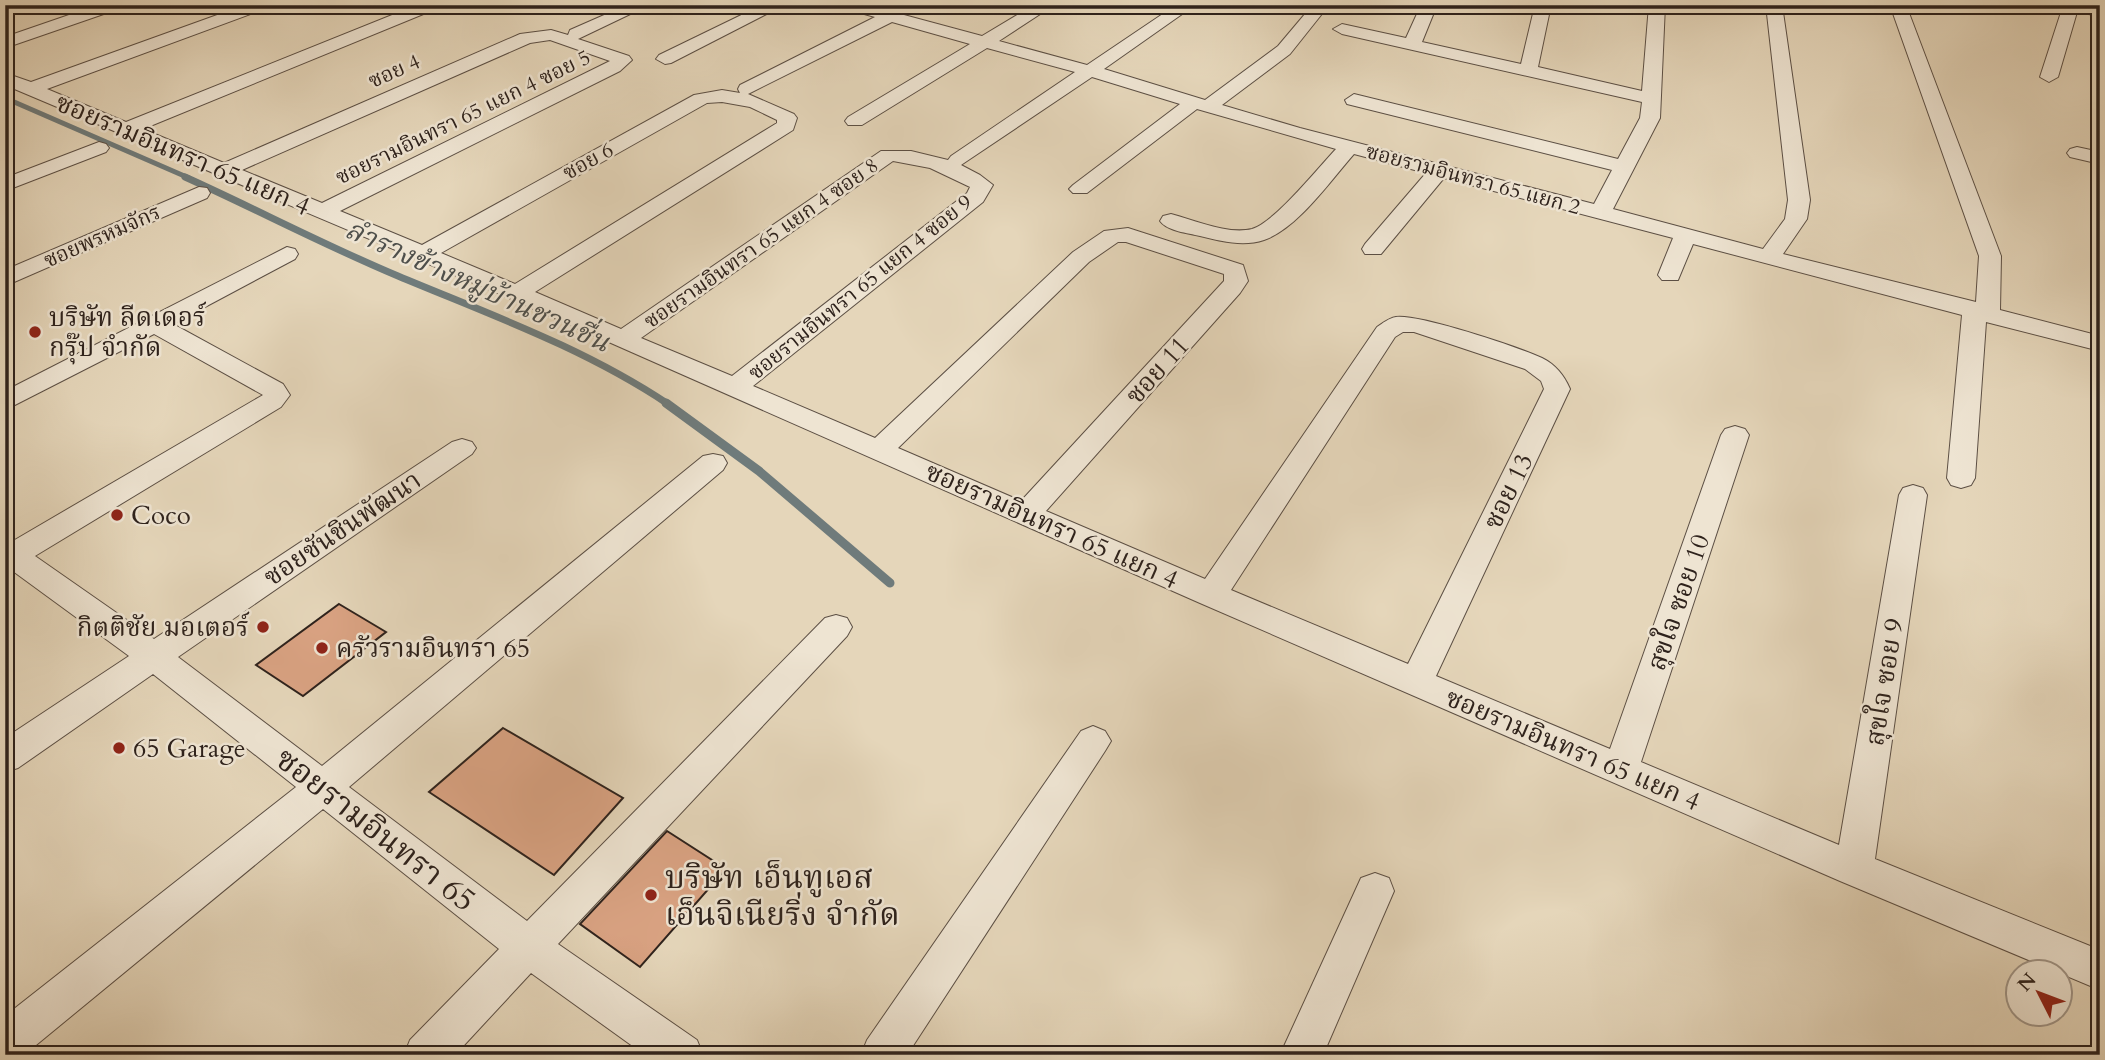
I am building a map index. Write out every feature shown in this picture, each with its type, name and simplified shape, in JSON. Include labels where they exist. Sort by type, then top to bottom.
[{"type":"street","points":[[5,43],[115,5]]},
{"type":"street","points":[[17,83],[261,5]]},
{"type":"street","points":[[125,128],[432,5]]},
{"type":"street","points":[[580,40],[641,5]]},
{"type":"street","points":[[665,59],[776,5]]},
{"type":"street","name":"ซอยรามอินทรา 65 แยก 2","points":[[849,5],[1090,71],[1349,147],[2100,344]]},
{"type":"street","points":[[747,89],[911,5]]},
{"type":"street","points":[[855,121],[1046,5]]},
{"type":"street","points":[[949,163],[1186,5]]},
{"type":"street","points":[[1286,5],[1319,9]]},
{"type":"street","points":[[1412,45],[1429,5]]},
{"type":"street","points":[[1528,71],[1543,5]]},
{"type":"street","points":[[1600,213],[1650,118],[1657,5]]},
{"type":"street","points":[[1769,257],[1796,219],[1799,200],[1774,5]]},
{"type":"street","points":[[1898,5],[1990,256],[1961,478]]},
{"type":"street","points":[[2049,77],[2070,6],[2100,11]]},
{"type":"street","points":[[1080,189],[1284,50],[1319,9]]},
{"type":"street","points":[[1342,29],[1650,99]]},
{"type":"street","name":"ซอย 4","points":[[224,170],[526,38],[551,35],[580,40],[623,60]]},
{"type":"street","name":"ซอยรามอินทรา 65 แยก 4 ซอย 5","points":[[321,212],[614,68],[623,60]]},
{"type":"street","name":"ซอยรามอินทรา 65 แยก 4","points":[[17,83],[517,293],[1211,595],[1854,869],[2100,970]]},
{"type":"street","name":"ซอย 6","points":[[422,254],[701,99],[731,96],[787,118],[786,126],[517,293]]},
{"type":"street","points":[[1354,100],[1626,167]]},
{"type":"street","points":[[1171,221],[1214,233],[1259,235],[1275,225],[1349,147]]},
{"type":"street","points":[[5,185],[99,148]]},
{"type":"street","points":[[2077,153],[2100,158]]},
{"type":"street","name":"ซอยรามอินทรา 65 แยก 4 ซอย 8","points":[[623,339],[888,155],[949,163],[982,185]]},
{"type":"street","points":[[1373,249],[1439,171]]},
{"type":"street","name":"ซอยรามอินทรา 65 แยก 4 ซอย 9","points":[[735,387],[975,197],[982,185]]},
{"type":"street","name":"ซอยพรหมจักร","points":[[5,279],[199,192]]},
{"type":"street","name":"ซอย 11","points":[[880,449],[1098,244],[1112,236],[1128,235],[1235,271],[1236,281],[1027,513]]},
{"type":"street","points":[[1670,275],[1685,235]]},
{"type":"street","points":[[5,402],[287,254]]},
{"type":"street","points":[[8,555],[272,401],[277,395],[274,390],[155,324]]},
{"type":"street","name":"ซอย 13","points":[[1211,595],[1386,332],[1398,324],[1417,325],[1534,364],[1552,377],[1556,389],[1416,682]]},
{"type":"street","name":"สุขใจ ซอย 10","points":[[1621,769],[1735,435]]},
{"type":"street","name":"ซอยซันชินพัฒนา","points":[[5,757],[462,448]]},
{"type":"street","points":[[5,1043],[323,787],[713,463]]},
{"type":"street","name":"สุขใจ ซอย 9","points":[[1854,869],[1913,495]]},
{"type":"street","name":"ซอยรามอินทรา 65","points":[[8,555],[153,656],[530,948],[682,1055]]},
{"type":"street","points":[[425,1055],[836,627]]},
{"type":"street","points":[[882,1055],[1093,741]]},
{"type":"street","points":[[1301,1055],[1375,891]]},
{"type":"building","name":"ครัวรามอินทรา 65","points":[[339,604],[386,632],[303,696],[256,665]]},
{"type":"building","points":[[503,728],[623,798],[554,875],[429,792]]},
{"type":"building","name":"บริษัท เอ็นทูเอส เอ็นจิเนียริ่ง จำกัด","points":[[667,831],[726,869],[640,967],[580,924]]},
{"type":"waterway","name":"ลำรางข้างหมู่บ้านชวนชื่น","points":[[5,98],[189,178]]},
{"type":"waterway","name":"ลำรางข้างหมู่บ้านชวนชื่น","points":[[185,177],[371,264],[570,349],[668,404]]},
{"type":"waterway","name":"ลำรางข้างหมู่บ้านชวนชื่น","points":[[666,403],[759,471],[890,583]]},
{"type":"place","name":"บริษัท ลีดเดอร์ กรุ๊ป จำกัด","points":[[35,332]]},
{"type":"place","name":"Coco","points":[[117,515]]},
{"type":"place","name":"กิตติชัย มอเตอร์","points":[[263,627]]},
{"type":"place","name":"ครัวรามอินทรา 65","points":[[322,648]]},
{"type":"place","name":"65 Garage","points":[[119,748]]},
{"type":"place","name":"บริษัท เอ็นทูเอส เอ็นจิเนียริ่ง จำกัด","points":[[651,895]]}]
